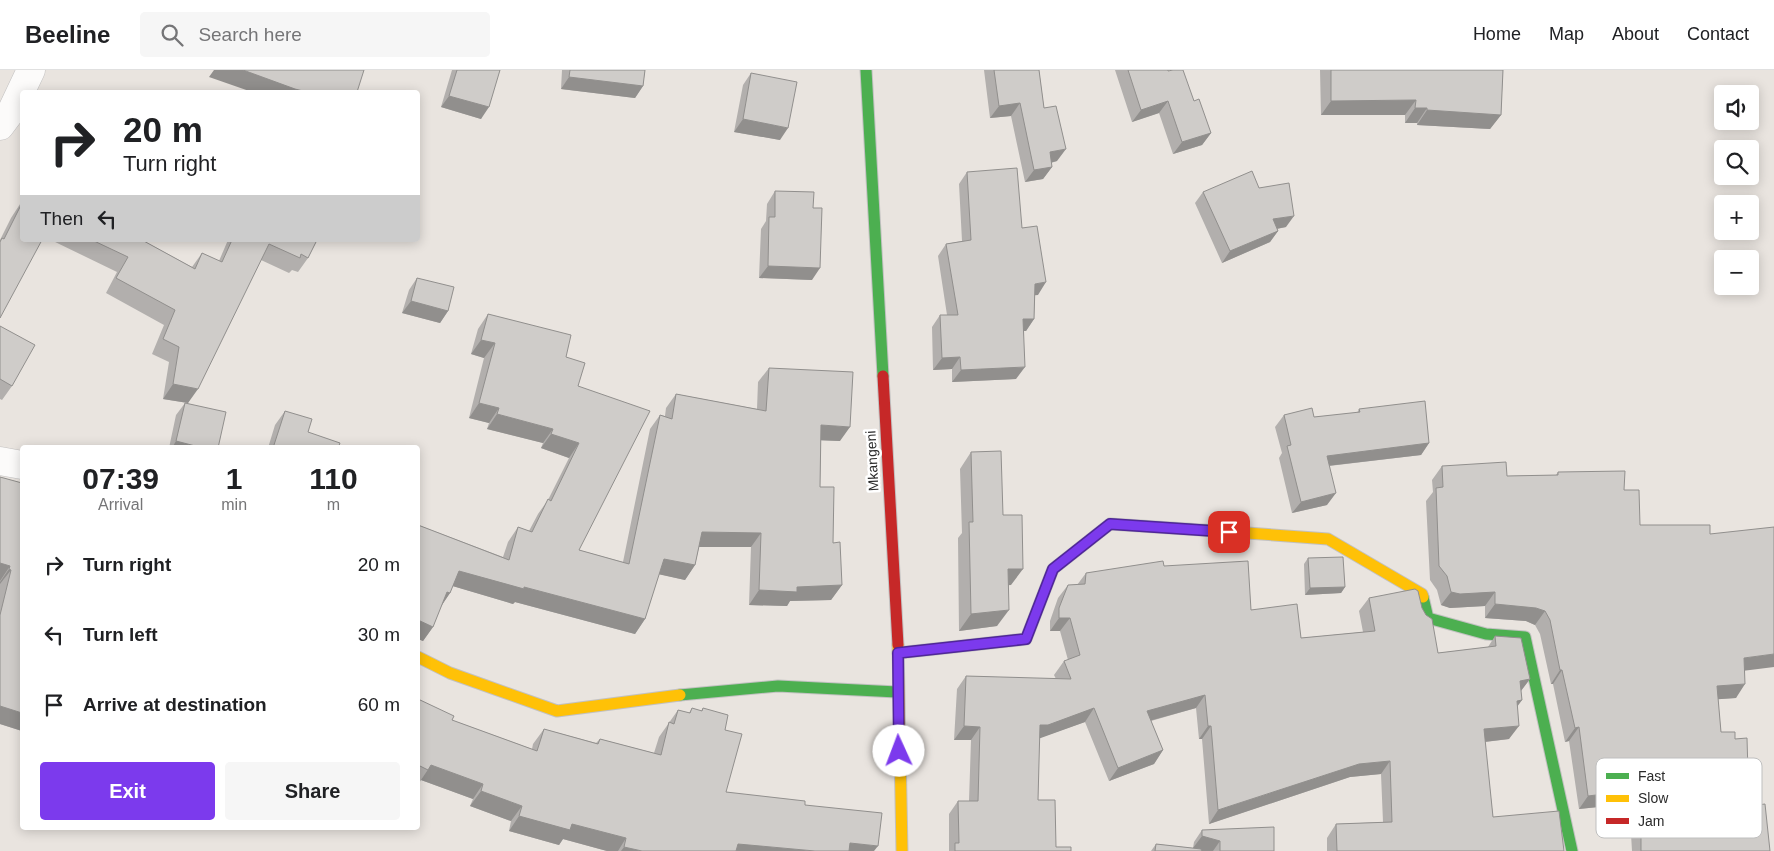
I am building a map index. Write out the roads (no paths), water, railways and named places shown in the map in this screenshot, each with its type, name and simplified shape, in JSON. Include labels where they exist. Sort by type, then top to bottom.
[{"type":"street","points":[[22,90],[31,70]]},
{"type":"street","name":"Mkangeni","points":[[866,70],[898,653],[897,692],[902,851]]},
{"type":"street","points":[[0,126],[12,110],[20,93]]},
{"type":"street","points":[[0,461],[20,465]]},
{"type":"street","points":[[898,653],[1026,639],[1053,569],[1110,524],[1328,539],[1422,594],[1428,618],[1486,634],[1525,636],[1572,851]]},
{"type":"street","points":[[420,657],[450,673],[557,711],[652,698],[778,686],[897,692]]}]
